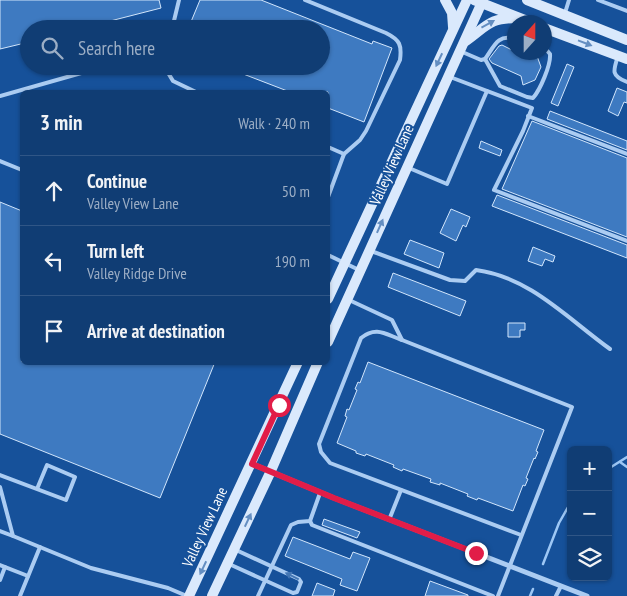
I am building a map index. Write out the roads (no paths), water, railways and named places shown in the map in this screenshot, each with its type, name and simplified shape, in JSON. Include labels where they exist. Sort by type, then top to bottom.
[{"type":"main road","points":[[445,0],[452,13],[453,31]]},
{"type":"main road","name":"Valley View Lane","points":[[330,294],[467,0]]},
{"type":"main road","points":[[527,0],[552,11],[626,37]]},
{"type":"main road","points":[[533,0],[552,11]]},
{"type":"main road","points":[[480,1],[511,15]]},
{"type":"main road","name":"Valley View Lane","points":[[330,337],[462,47],[480,1]]},
{"type":"main road","points":[[462,47],[482,26],[492,21],[507,18]]},
{"type":"main road","points":[[552,31],[623,58]]},
{"type":"main road","name":"Valley View Lane","points":[[188,596],[252,464],[297,365]]},
{"type":"main road","points":[[212,596],[270,472],[317,365]]},
{"type":"street","points":[[252,464],[320,493],[587,596]]},
{"type":"lane","points":[[174,20],[178,0]]},
{"type":"lane","points":[[305,0],[386,33],[398,41],[402,48],[400,60],[366,131],[360,140],[344,154],[330,191]]},
{"type":"lane","points":[[564,15],[569,0]]},
{"type":"lane","points":[[598,0],[627,11]]},
{"type":"lane","points":[[485,59],[496,42],[507,38]]},
{"type":"lane","points":[[462,47],[481,60],[485,59]]},
{"type":"lane","points":[[623,58],[614,69],[615,75],[620,80],[627,82]]},
{"type":"lane","points":[[485,59],[500,86],[533,98],[550,64],[550,60]]},
{"type":"lane","points":[[21,90],[74,75]]},
{"type":"lane","points":[[170,75],[173,80],[192,90]]},
{"type":"lane","points":[[448,76],[532,108],[494,190],[627,241]]},
{"type":"lane","points":[[0,96],[20,90]]},
{"type":"lane","points":[[407,167],[447,184],[487,91]]},
{"type":"lane","points":[[528,116],[627,154]]},
{"type":"lane","points":[[330,148],[344,154]]},
{"type":"lane","points":[[0,161],[20,169]]},
{"type":"lane","points":[[369,250],[450,280],[465,281],[476,270],[498,275],[528,288],[553,304],[587,333],[610,349]]},
{"type":"lane","points":[[330,256],[360,270]]},
{"type":"lane","points":[[347,299],[392,320],[402,340]]},
{"type":"lane","points":[[498,596],[572,407],[378,331],[368,333],[361,338],[319,444],[321,452],[330,462],[521,535]]},
{"type":"lane","points":[[0,475],[66,500],[75,477],[47,465],[37,489]]},
{"type":"lane","points":[[0,486],[13,536]]},
{"type":"lane","points":[[389,520],[401,490]]},
{"type":"lane","points":[[310,521],[320,493]]},
{"type":"lane","points":[[258,596],[291,525],[310,521]]},
{"type":"lane","points":[[310,521],[312,525],[493,596]]},
{"type":"lane","points":[[0,531],[91,568],[168,588],[188,596]]},
{"type":"lane","points":[[20,596],[40,547]]},
{"type":"lane","points":[[227,564],[293,593],[297,592],[301,582],[299,579],[234,549]]},
{"type":"lane","points":[[0,565],[28,576]]},
{"type":"lane","points":[[0,580],[5,567]]},
{"type":"lane","points":[[556,596],[561,586]]},
{"type":"waterway","points":[[612,466],[627,457]]},
{"type":"waterway","points":[[620,462],[627,467]]},
{"type":"waterway","points":[[543,564],[559,523],[567,509]]},
{"type":"waterway","points":[[530,596],[533,589]]}]
